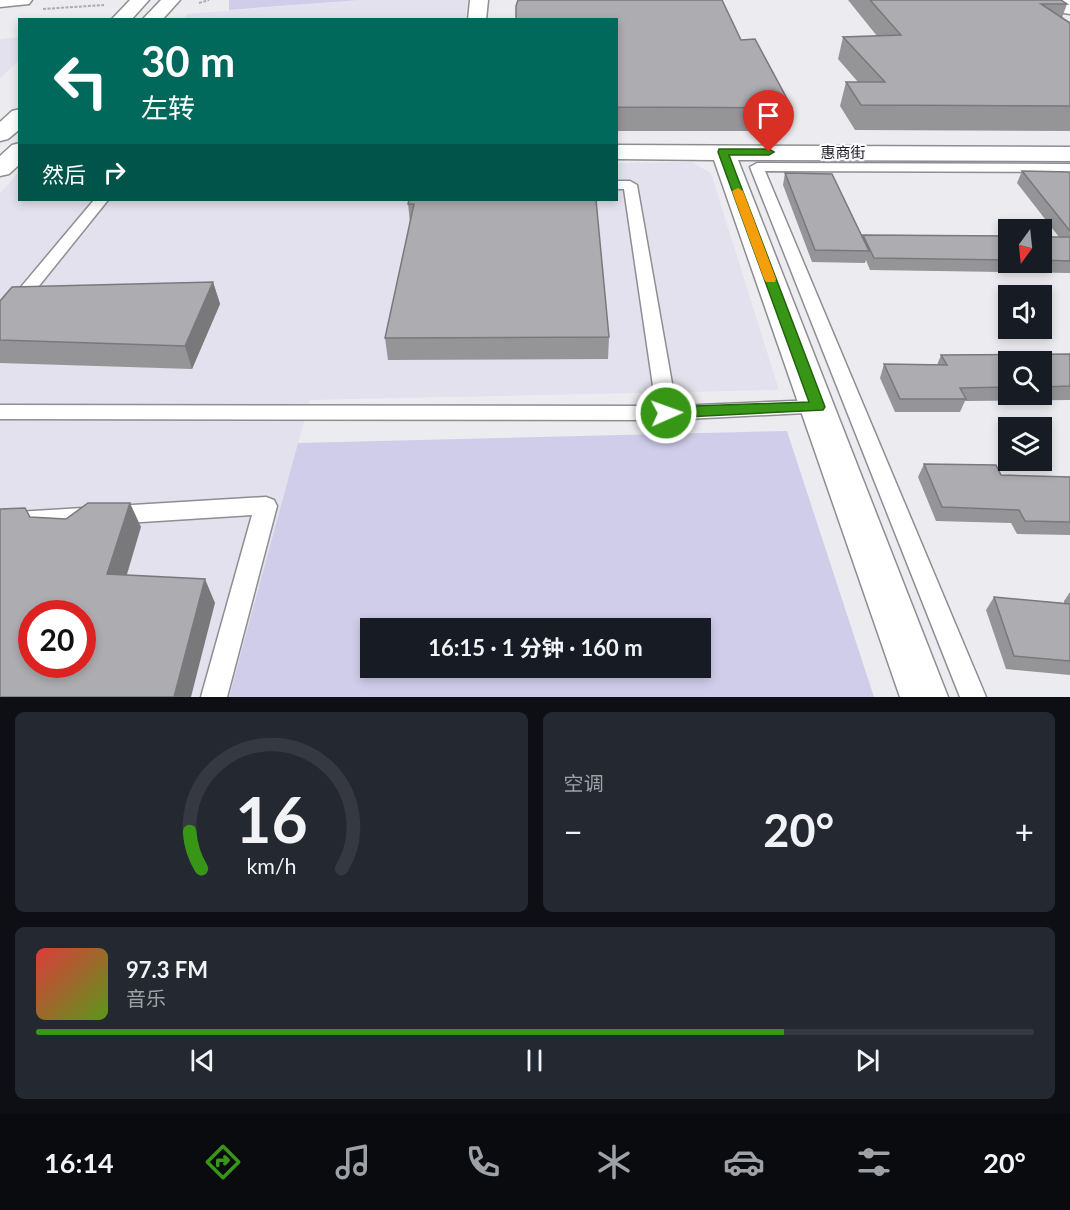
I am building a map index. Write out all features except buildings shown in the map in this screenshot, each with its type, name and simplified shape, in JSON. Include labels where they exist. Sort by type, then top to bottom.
[{"type":"street","points":[[153,18],[171,0]]},
{"type":"street","points":[[477,18],[478,0]]},
{"type":"street","points":[[1059,0],[1070,9]]},
{"type":"street","points":[[122,18],[139,1]]},
{"type":"street","points":[[0,2],[29,5]]},
{"type":"street","points":[[0,134],[18,118]]},
{"type":"street","points":[[0,169],[18,152]]},
{"type":"street","name":"惠商街","points":[[618,152],[1070,154]]},
{"type":"street","points":[[723,152],[924,697]]},
{"type":"lane","points":[[973,697],[757,167],[1070,168]]},
{"type":"lane","points":[[618,185],[630,185],[666,413]]},
{"type":"lane","points":[[0,323],[100,201]]},
{"type":"lane","points":[[0,412],[666,413],[818,407]]},
{"type":"lane","points":[[0,522],[266,506],[214,697]]},
{"type":"path","points":[[199,3],[208,0]]},
{"type":"path","points":[[29,5],[139,1]]},
{"type":"shaded area","points":[[229,0],[360,0],[229,10]]},
{"type":"shaded area","points":[[360,0],[468,0],[465,18],[184,18],[187,14]]},
{"type":"shaded area","points":[[18,37],[18,62],[0,78],[0,39]]},
{"type":"shaded area","points":[[691,162],[711,173],[779,390],[310,400],[229,697],[0,697],[0,193],[18,173],[18,201],[618,201],[618,163]]},
{"type":"shaded area","points":[[787,431],[874,697],[229,697],[298,443]]},
{"type":"slow traffic","points":[[738,191],[770,279]]},
{"type":"route","points":[[666,413],[818,407],[723,152],[769,152]]}]
